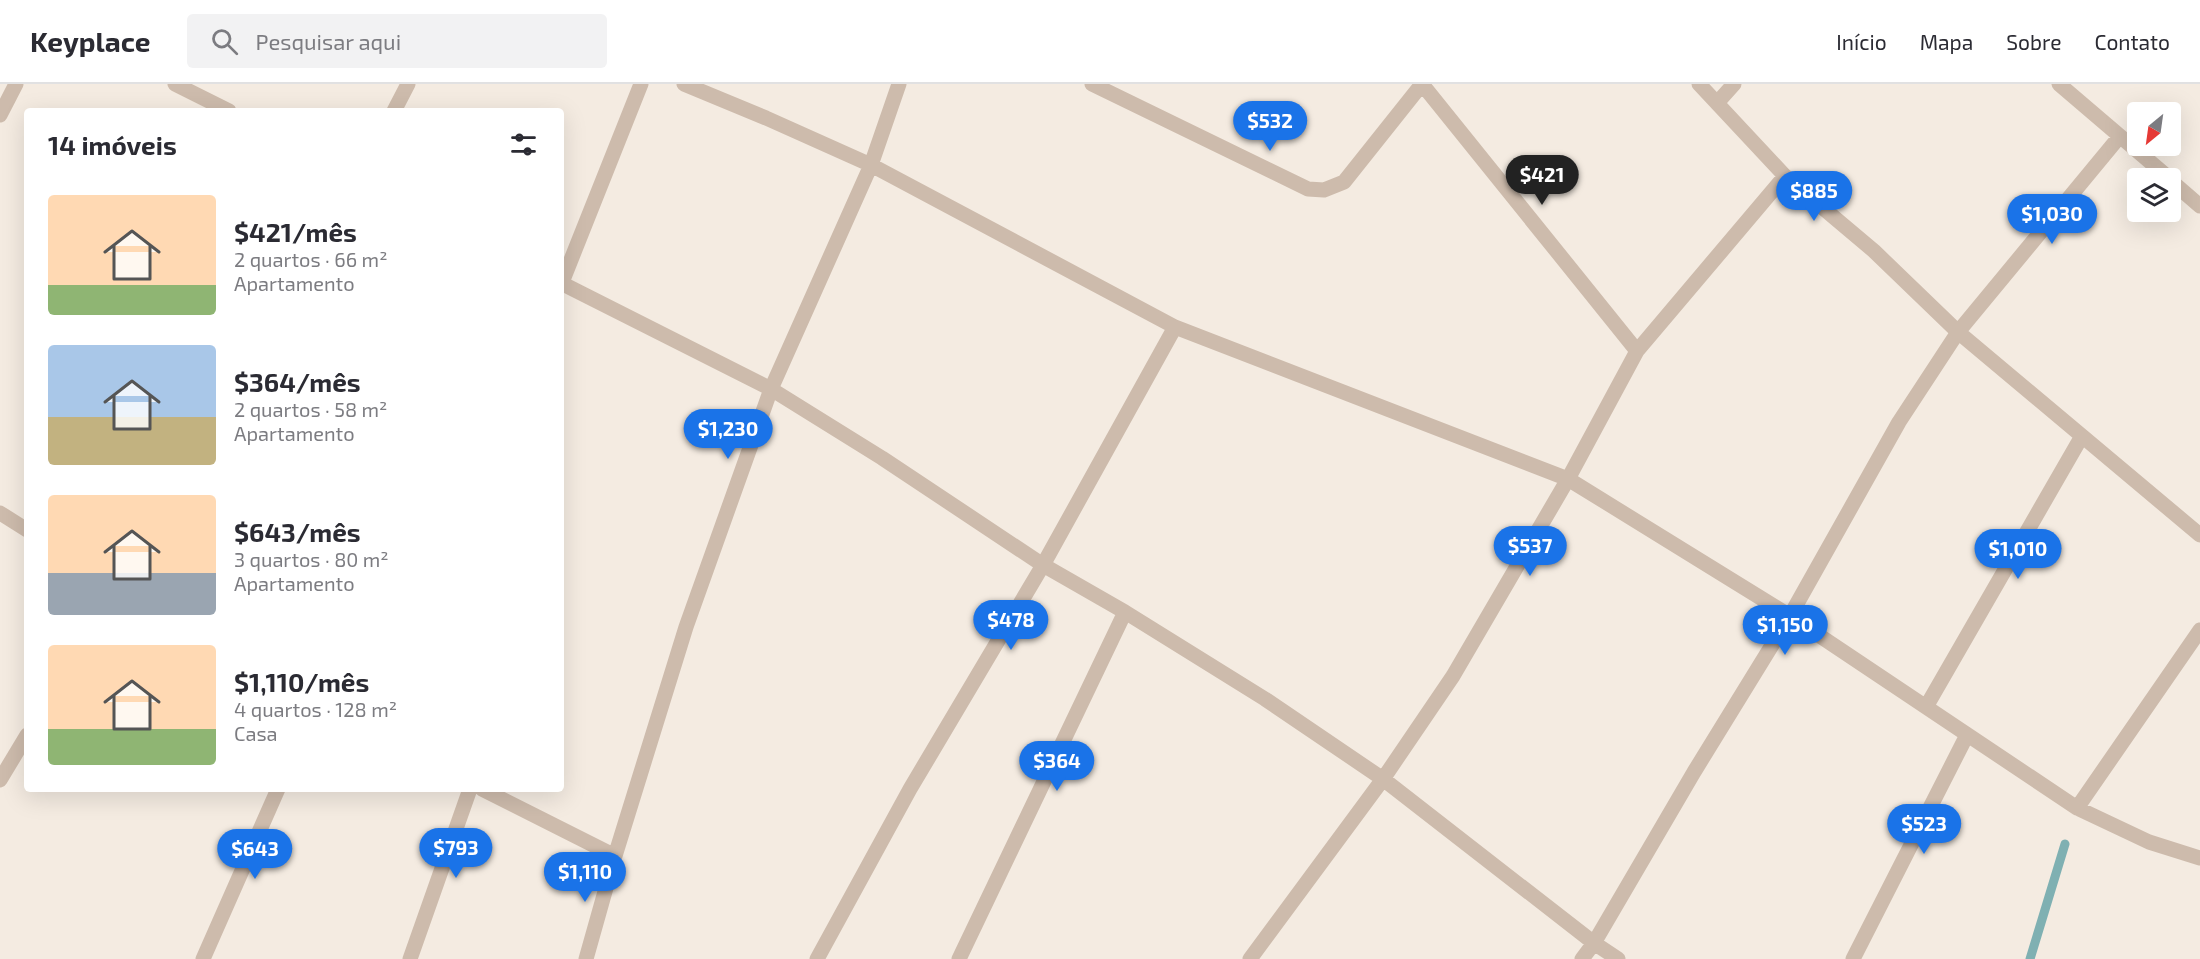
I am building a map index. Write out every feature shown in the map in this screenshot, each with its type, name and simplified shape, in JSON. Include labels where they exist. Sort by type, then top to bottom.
[{"type":"street","points":[[0,115],[16,84]]},
{"type":"street","points":[[175,84],[223,108]]},
{"type":"street","points":[[396,108],[408,84]]},
{"type":"street","points":[[564,276],[641,84]]},
{"type":"street","points":[[684,84],[872,165],[1175,327],[1569,479],[1790,616],[2077,808],[2149,842],[2200,858]]},
{"type":"street","points":[[586,959],[615,856],[686,627],[771,389],[872,165],[899,84]]},
{"type":"street","points":[[1092,84],[1308,189],[1324,190],[1344,182],[1422,84],[1637,351]]},
{"type":"street","points":[[1699,84],[1785,176],[1874,251],[1958,332],[2200,535]]},
{"type":"street","points":[[1717,103],[1734,84]]},
{"type":"street","points":[[2059,84],[2157,168]]},
{"type":"street","points":[[1582,959],[1594,943],[1694,772],[1790,616],[1899,422],[1958,332],[2120,136]]},
{"type":"street","points":[[1250,959],[1383,779],[1453,676],[1569,479],[1637,351],[1785,176]]},
{"type":"street","points":[[2181,189],[2200,206]]},
{"type":"street","points":[[564,285],[771,389],[882,458],[1043,565],[1125,612],[1265,699],[1383,779],[1594,943],[1618,959]]},
{"type":"street","points":[[817,959],[910,789],[1043,565],[1175,327]]},
{"type":"street","points":[[1926,707],[2082,436]]},
{"type":"street","points":[[0,513],[24,528]]},
{"type":"street","points":[[959,959],[1125,612]]},
{"type":"street","points":[[2077,808],[2200,630]]},
{"type":"street","points":[[1853,959],[1966,735]]},
{"type":"street","points":[[0,780],[24,740]]},
{"type":"street","points":[[203,959],[277,792]]},
{"type":"street","points":[[410,959],[469,792]]},
{"type":"street","points":[[488,792],[615,856]]},
{"type":"waterway","points":[[2030,959],[2065,844]]}]
